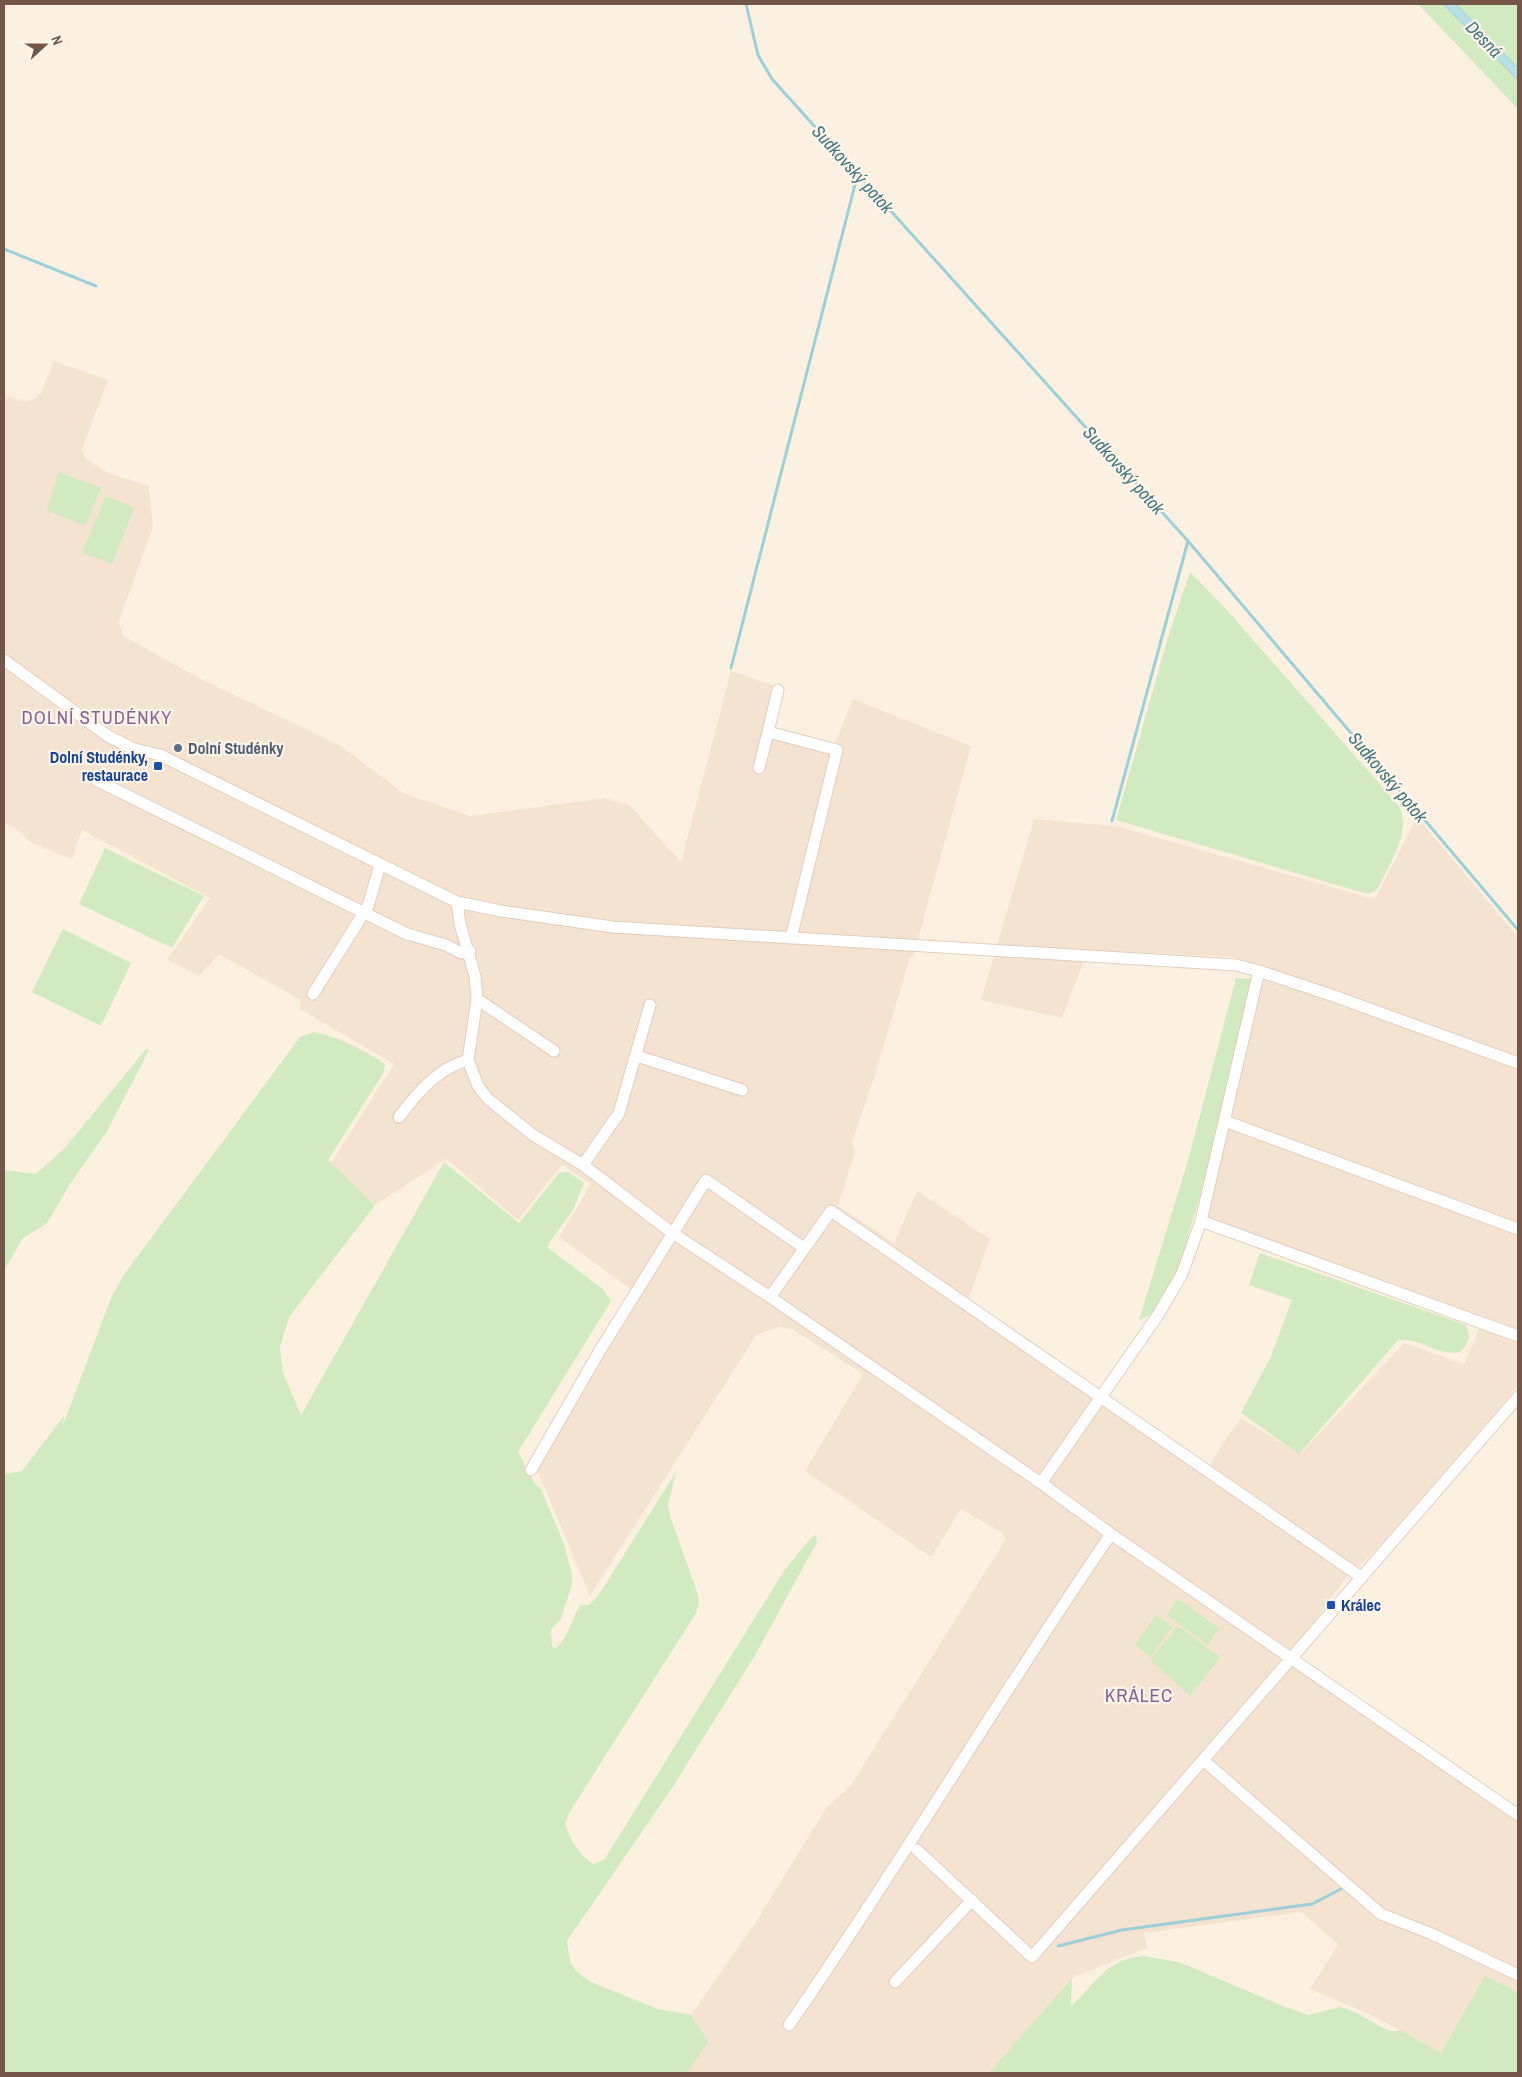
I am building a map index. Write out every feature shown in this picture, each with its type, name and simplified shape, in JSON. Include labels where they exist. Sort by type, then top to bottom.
[{"type":"street","points":[[4,660],[108,736],[134,748],[160,756],[457,902],[501,912],[614,926],[1236,965],[1259,971],[1518,1062]]},
{"type":"street","points":[[759,768],[778,690]]},
{"type":"street","points":[[768,732],[838,750],[791,938]]},
{"type":"street","points":[[96,780],[407,934],[446,945],[461,953],[470,951]]},
{"type":"street","points":[[313,994],[364,913],[372,895],[380,865]]},
{"type":"street","points":[[457,902],[460,924],[470,951],[477,999],[468,1060],[478,1086],[488,1099],[533,1135],[582,1165],[671,1232],[770,1297],[1041,1483],[1111,1534],[1518,1815]]},
{"type":"street","points":[[1041,1483],[1158,1316],[1182,1274],[1200,1220],[1225,1121],[1259,971]]},
{"type":"street","points":[[477,999],[554,1051]]},
{"type":"street","points":[[582,1165],[619,1113],[638,1056],[650,1006]]},
{"type":"street","points":[[638,1056],[742,1090]]},
{"type":"street","points":[[399,1117],[415,1096],[438,1076],[453,1064],[468,1060]]},
{"type":"street","points":[[1225,1121],[1518,1229]]},
{"type":"street","points":[[531,1470],[671,1232],[706,1180],[804,1248]]},
{"type":"street","points":[[770,1297],[832,1211],[1361,1577]]},
{"type":"street","points":[[1200,1220],[1518,1336]]},
{"type":"street","points":[[917,1850],[1032,1957],[1518,1397]]},
{"type":"street","points":[[789,2025],[832,1963],[1036,1644],[1111,1534]]},
{"type":"street","points":[[1203,1760],[1381,1914],[1432,1934],[1518,1975]]},
{"type":"street","points":[[895,1982],[972,1900]]},
{"type":"shaded area","points":[[54,361],[108,380],[82,451],[86,459],[106,472],[149,486],[153,527],[119,621],[123,636],[201,679],[341,746],[405,794],[470,816],[605,798],[629,805],[681,862],[731,671],[781,688],[773,738],[830,755],[853,699],[971,746],[913,957],[910,957],[875,1075],[852,1142],[855,1152],[838,1206],[894,1243],[917,1191],[990,1239],[965,1309],[1205,1475],[1221,1446],[1241,1418],[1300,1454],[1404,1343],[1464,1364],[1480,1328],[1518,1341],[1518,1386],[1380,1546],[1346,1578],[1286,1661],[1518,1823],[1518,1994],[1497,1981],[1457,2025],[1441,2053],[1375,2017],[1310,1989],[1338,1944],[1301,1912],[1144,1933],[1147,1948],[1072,1978],[989,2073],[687,2073],[707,2042],[691,2015],[756,1922],[826,1808],[851,1785],[1006,1539],[1001,1532],[961,1509],[931,1557],[805,1471],[863,1374],[792,1329],[779,1327],[757,1334],[590,1596],[537,1470],[639,1295],[559,1237],[591,1184],[562,1165],[518,1220],[446,1159],[375,1205],[331,1163],[394,1064],[300,1009],[301,1000],[219,954],[199,976],[167,960],[210,898],[82,830],[72,859],[32,843],[14,827],[4,823],[4,395],[23,401],[35,399],[41,393]]},
{"type":"shaded area","points":[[1417,817],[1518,937],[1518,1329],[1208,1217],[1206,1212],[1266,967],[1233,957],[1088,950],[1062,1018],[981,1000],[1034,819],[1116,826],[1375,899]]},
{"type":"green space","points":[[1418,4],[1443,4],[1518,80],[1518,109]]},
{"type":"green space","points":[[1456,4],[1518,4],[1518,68]]},
{"type":"green space","points":[[59,472],[101,488],[85,526],[47,510]]},
{"type":"green space","points":[[106,496],[134,508],[112,564],[82,553]]},
{"type":"green space","points":[[1190,572],[1226,609],[1399,806],[1403,826],[1401,837],[1393,858],[1378,888],[1374,892],[1367,894],[1116,820],[1169,634]]},
{"type":"green space","points":[[105,848],[204,896],[172,948],[79,904]]},
{"type":"green space","points":[[63,929],[131,963],[101,1026],[32,992]]},
{"type":"green space","points":[[1236,978],[1251,979],[1211,1158],[1179,1268],[1153,1314],[1139,1320],[1189,1157]]},
{"type":"green space","points":[[313,1032],[331,1036],[350,1044],[385,1064],[384,1072],[328,1160],[375,1205],[289,1317],[280,1347],[283,1373],[301,1415],[444,1162],[519,1223],[559,1173],[568,1172],[584,1183],[573,1210],[549,1243],[548,1248],[604,1290],[611,1301],[518,1452],[535,1484],[541,1489],[564,1544],[572,1575],[572,1584],[561,1619],[551,1630],[552,1647],[556,1648],[561,1643],[580,1605],[589,1605],[598,1596],[676,1472],[668,1505],[699,1603],[696,1613],[569,1813],[565,1824],[570,1836],[579,1851],[593,1864],[604,1860],[784,1571],[808,1541],[816,1535],[817,1542],[754,1657],[670,1791],[567,1941],[570,1962],[577,1972],[591,1982],[658,2009],[691,2015],[708,2042],[687,2073],[4,2073],[4,1474],[22,1471],[64,1416],[63,1425],[111,1298],[123,1276],[300,1037]]},
{"type":"green space","points":[[146,1049],[149,1050],[106,1133],[70,1184],[47,1223],[22,1239],[4,1271],[4,1170],[36,1174],[64,1149]]},
{"type":"green space","points":[[1260,1253],[1466,1325],[1469,1336],[1467,1342],[1460,1352],[1452,1353],[1406,1340],[1398,1340],[1299,1454],[1241,1413],[1271,1356],[1292,1300],[1249,1285]]},
{"type":"green space","points":[[1178,1599],[1219,1628],[1208,1645],[1167,1615]]},
{"type":"green space","points":[[1156,1615],[1172,1627],[1151,1657],[1135,1645]]},
{"type":"green space","points":[[1178,1626],[1220,1657],[1190,1696],[1150,1660]]},
{"type":"green space","points":[[1144,1956],[1179,1962],[1308,2015],[1340,2007],[1355,2012],[1390,2031],[1402,2031],[1441,2053],[1485,1976],[1518,1994],[1518,2073],[989,2073],[1072,1978],[1071,2006],[1111,1967],[1131,1958]]},
{"type":"water","name":"Desná","points":[[1443,4],[1456,4],[1518,68],[1518,80]]},
{"type":"waterway","name":"Sudkovský potok","points":[[746,4],[758,55],[772,79],[1188,541],[1518,930]]},
{"type":"waterway","points":[[731,668],[858,173]]},
{"type":"waterway","points":[[4,249],[96,286]]},
{"type":"waterway","points":[[1112,821],[1188,541]]},
{"type":"waterway","points":[[1058,1946],[1122,1930],[1312,1904],[1341,1889]]},
{"type":"place","name":"Dolní Studénky","points":[[178,748]]},
{"type":"place","name":"Dolní Studénky, restaurace","points":[[158,766]]},
{"type":"place","name":"Králec","points":[[1331,1605]]},
{"type":"district","name":"DOLNÍ STUDÉNKY","points":[[97,717]]},
{"type":"district","name":"KRÁLEC","points":[[1139,1695]]}]
